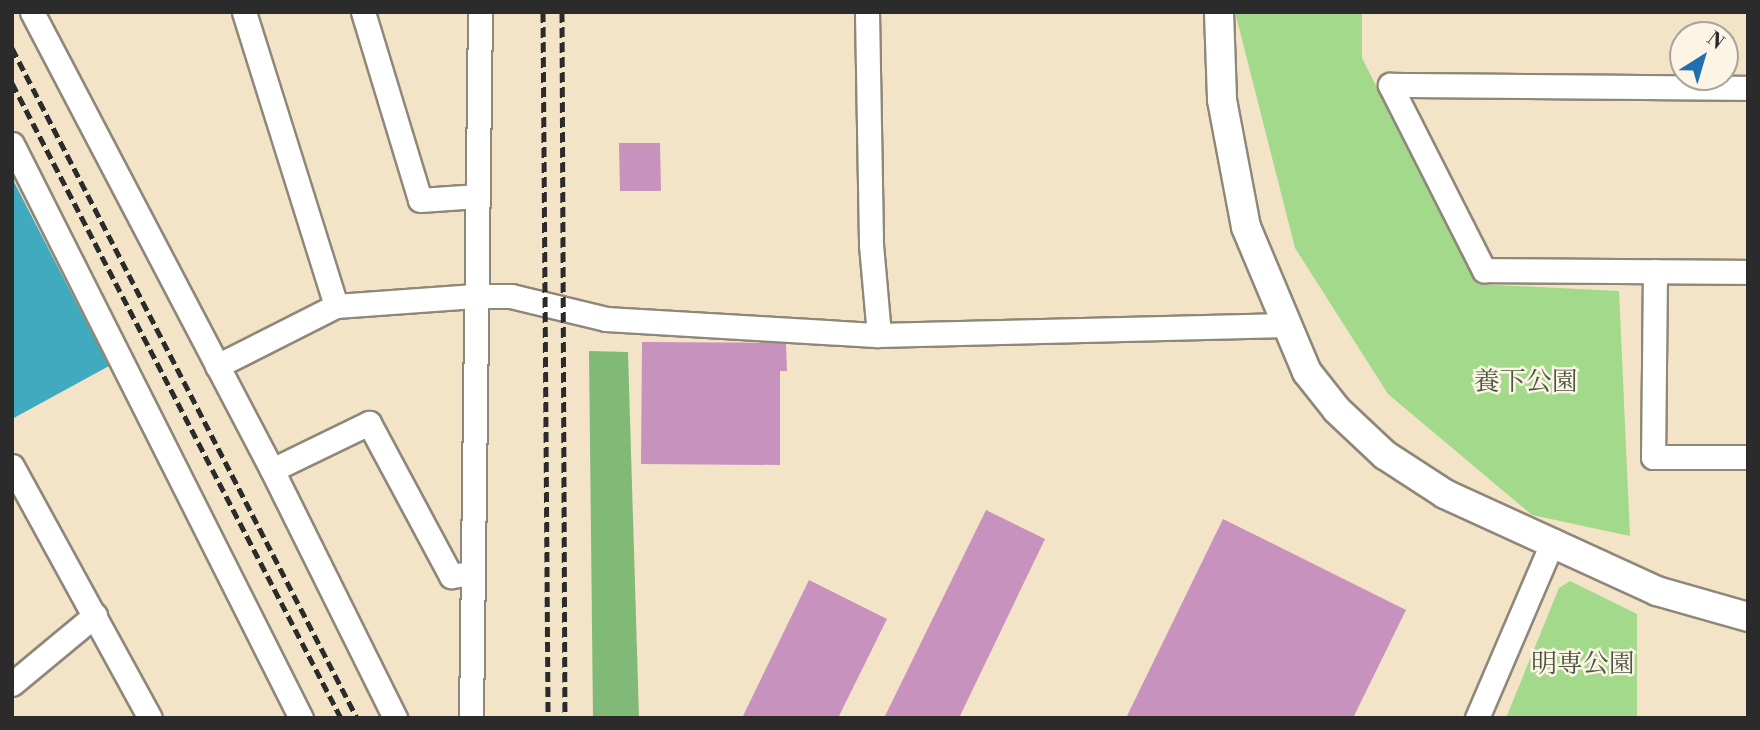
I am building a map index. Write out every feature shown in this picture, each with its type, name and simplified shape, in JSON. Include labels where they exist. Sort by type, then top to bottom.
[{"type":"street","points":[[32,12],[272,470],[395,718]]},
{"type":"street","points":[[244,12],[336,306]]},
{"type":"street","points":[[363,12],[420,200],[478,196]]},
{"type":"street","points":[[471,718],[480,12]]},
{"type":"street","points":[[867,12],[871,245],[879,335]]},
{"type":"street","points":[[1219,12],[1222,100],[1247,227],[1307,372],[1337,410],[1385,454],[1445,494],[1553,541],[1657,591],[1748,617]]},
{"type":"street","points":[[1748,88],[1390,85],[1484,270],[1748,272]]},
{"type":"street","points":[[12,144],[301,718]]},
{"type":"street","points":[[1655,271],[1653,457],[1748,457]]},
{"type":"street","points":[[217,366],[336,306],[475,296],[511,296],[606,319],[879,335],[1286,325]]},
{"type":"street","points":[[272,470],[369,423],[451,576],[473,573]]},
{"type":"street","points":[[12,466],[150,718]]},
{"type":"street","points":[[1477,718],[1553,541]]},
{"type":"street","points":[[12,684],[95,615]]},
{"type":"green space","name":"養下公園","points":[[1235,12],[1362,12],[1362,58],[1477,284],[1619,291],[1630,536],[1532,515],[1388,394],[1295,248]]},
{"type":"green space","points":[[589,351],[628,352],[639,718],[593,718]]},
{"type":"green space","name":"明専公園","points":[[1570,581],[1637,614],[1637,718],[1506,718],[1559,588]]},
{"type":"water","points":[[12,178],[109,366],[12,419]]},
{"type":"building","points":[[619,143],[660,143],[661,191],[620,191]]},
{"type":"building","points":[[642,342],[786,343],[787,371],[780,371],[780,465],[641,464]]},
{"type":"building","points":[[986,510],[1045,539],[959,718],[884,718]]},
{"type":"building","points":[[1223,519],[1406,610],[1353,718],[1126,718]]},
{"type":"building","points":[[809,580],[887,619],[838,718],[742,718]]},
{"type":"railway","points":[[543,12],[548,718]]},
{"type":"railway","points":[[562,12],[565,718]]},
{"type":"railway","points":[[12,48],[357,718]]},
{"type":"railway","points":[[12,83],[341,718]]}]
